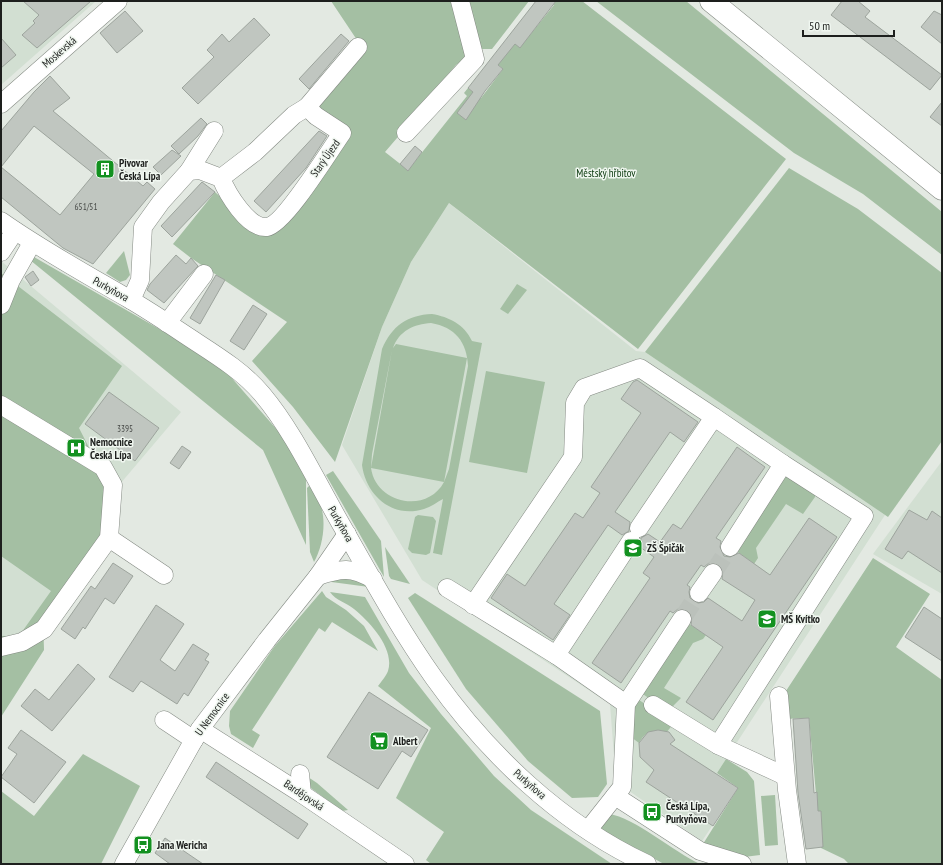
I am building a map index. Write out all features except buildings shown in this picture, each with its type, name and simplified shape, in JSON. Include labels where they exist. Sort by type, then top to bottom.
[{"type":"main road","points":[[711,1],[942,189]]},
{"type":"street","name":"Moskevská","points":[[1,104],[118,1]]},
{"type":"street","points":[[406,133],[476,59],[460,1]]},
{"type":"street","points":[[189,171],[200,170],[221,178],[255,152],[294,115],[307,107],[358,47]]},
{"type":"street","name":"Starý Újezd","points":[[221,178],[229,196],[254,224],[266,228],[275,224],[288,210],[342,133],[316,116],[307,107]]},
{"type":"street","points":[[131,300],[140,280],[143,227],[161,202],[189,171],[214,131]]},
{"type":"street","points":[[1,252],[8,226]]},
{"type":"street","name":"Purkyňova","points":[[8,226],[32,243],[131,300],[220,358],[261,393],[286,429],[373,579],[434,678],[483,739],[520,776],[588,830],[647,864]]},
{"type":"street","points":[[1,305],[11,280],[32,243]]},
{"type":"street","points":[[167,324],[204,274]]},
{"type":"street","points":[[473,604],[573,457],[575,403],[584,388],[640,368],[783,464],[864,516],[718,745]]},
{"type":"street","points":[[1,405],[72,454],[103,467],[113,485],[109,538],[44,629],[22,642],[1,647]]},
{"type":"street","points":[[556,655],[714,417]]},
{"type":"street","points":[[730,547],[783,464]]},
{"type":"street","name":"U Nemocnice","points":[[318,576],[332,532],[330,505]]},
{"type":"street","name":"U Nemocnice","points":[[124,864],[197,734],[267,640],[318,576],[347,534]]},
{"type":"street","points":[[109,538],[164,575]]},
{"type":"street","points":[[318,576],[347,569],[359,571],[373,579]]},
{"type":"street","points":[[699,593],[713,572]]},
{"type":"street","points":[[447,588],[556,655],[626,704]]},
{"type":"street","points":[[588,830],[622,787],[626,704],[682,620]]},
{"type":"street","points":[[779,696],[785,776],[796,864]]},
{"type":"street","points":[[653,705],[718,745],[785,776]]},
{"type":"street","name":"Bardějovská","points":[[164,720],[197,734],[302,794],[398,856]]},
{"type":"street","points":[[300,774],[302,794]]},
{"type":"street","points":[[615,796],[700,851],[728,861],[742,864]]},
{"type":"shaded area","points":[[1,1],[96,1],[1,85]]},
{"type":"shaded area","name":"ZŠ Špičák","points":[[449,203],[636,351],[645,352],[885,515],[717,773],[737,789],[702,841],[616,782],[610,704],[422,580],[342,445],[382,327],[411,262]]},
{"type":"shaded area","name":"Nemocnice Česká Lípa","points":[[1,261],[181,412],[120,484],[117,537],[1,656]]},
{"type":"shaded area","points":[[942,461],[942,594],[873,554]]},
{"type":"green space","name":"Městský hřbitov","points":[[331,1],[529,1],[492,49],[480,49],[456,65],[403,127],[403,131],[385,152],[408,170],[467,96],[464,93],[468,88],[481,98],[503,69],[491,59],[511,40],[520,47],[554,5],[549,1],[582,1],[786,159],[638,349],[449,203],[411,262],[382,327],[335,462],[293,407],[252,361],[287,322],[191,258],[173,244],[215,192],[252,226],[305,202],[351,133],[319,114],[315,103],[363,49]]},
{"type":"green space","points":[[596,1],[686,1],[942,212],[942,255],[863,194],[794,153]]},
{"type":"green space","points":[[789,168],[858,209],[942,273],[942,441],[888,517],[645,352]]},
{"type":"green space","points":[[124,251],[130,275],[126,280],[120,282],[106,273]]},
{"type":"green space","points":[[34,257],[201,353],[230,376],[279,432],[306,477],[306,545],[263,450],[30,260]]},
{"type":"green space","name":"Nemocnice Česká Lípa","points":[[1,273],[122,366],[79,428],[107,483],[102,534],[43,618],[44,650],[1,717],[1,636],[19,636],[51,591],[1,556]]},
{"type":"green space","points":[[517,284],[527,290],[508,314],[500,309]]},
{"type":"green space","points":[[432,314],[450,319],[465,330],[472,341],[482,343],[442,555],[433,553],[443,499],[427,508],[412,511],[401,511],[391,507],[382,502],[375,495],[364,476],[362,465],[382,349],[391,334],[401,323],[408,319]],"holes":[[[431,323],[447,328],[453,332],[458,337],[465,350],[467,357],[468,366],[449,469],[444,482],[467,358],[396,344],[393,348],[403,333],[413,327]],[[392,350],[371,468],[372,454]],[[371,468],[444,482],[436,492],[426,498],[415,501],[392,497],[382,490],[375,480]]]},
{"type":"green space","points":[[486,371],[545,382],[527,473],[469,462]]},
{"type":"green space","points":[[333,471],[381,541],[384,577],[326,475]]},
{"type":"green space","points":[[786,477],[792,477],[816,491],[815,497],[803,514],[786,504],[756,548],[758,558],[754,564],[735,550]]},
{"type":"green space","points":[[309,486],[320,503],[324,523],[321,544],[314,562],[310,552],[307,488]]},
{"type":"green space","points":[[418,515],[433,517],[436,521],[430,553],[426,555],[412,553],[408,549],[415,517]]},
{"type":"green space","points":[[385,547],[410,584],[391,579],[389,576]]},
{"type":"green space","points":[[873,558],[930,594],[896,647],[942,680],[942,864],[849,864],[844,859],[821,848],[809,718],[785,719],[784,694]]},
{"type":"green space","points":[[343,573],[369,587],[324,581]]},
{"type":"green space","points":[[322,591],[326,597],[346,610],[364,626],[378,651],[332,622],[325,632],[319,628],[252,730],[260,735],[253,748],[231,734],[229,726],[230,711],[274,647]]},
{"type":"green space","points":[[330,592],[365,597],[409,673],[441,714],[494,776],[531,810],[612,864],[431,864],[426,860],[444,832],[396,798],[431,728],[378,686],[388,671],[388,654],[385,645],[374,629],[360,614],[332,595]]},
{"type":"green space","points":[[415,593],[600,711],[607,784],[598,797],[572,798],[528,761],[466,689],[408,598]]},
{"type":"green space","points":[[686,622],[706,635],[703,639],[693,643],[664,688],[681,698],[672,707],[663,708],[640,692]]},
{"type":"green space","points":[[636,698],[674,723],[666,733],[658,731],[650,732],[641,739],[639,743],[631,737]]},
{"type":"green space","points":[[83,754],[140,786],[101,864],[1,864],[1,791],[34,816]]},
{"type":"green space","points":[[726,759],[747,772],[754,781],[760,855],[744,857],[703,844],[738,788],[717,773]]},
{"type":"green space","points":[[308,777],[348,810],[342,811],[308,786]]},
{"type":"green space","points":[[775,795],[778,845],[765,846],[761,796]]},
{"type":"green space","points":[[609,814],[630,821],[700,864],[664,864],[599,829]]},
{"type":"tunnel","points":[[713,573],[730,547]]},
{"type":"tunnel","points":[[682,619],[699,593]]},
{"type":"place","name":"Pivovar Česká Lípa","points":[[105,169]]},
{"type":"place","name":"Nemocnice Česká Lípa","points":[[76,448]]},
{"type":"place","name":"ZŠ Špičák","points":[[633,548]]},
{"type":"place","name":"MŠ Kvítko","points":[[767,619]]},
{"type":"place","name":"Albert","points":[[379,741]]},
{"type":"place","name":"Česká Lípa, Purkyňova","points":[[652,812]]},
{"type":"place","name":"Jana Wericha","points":[[143,845]]}]
